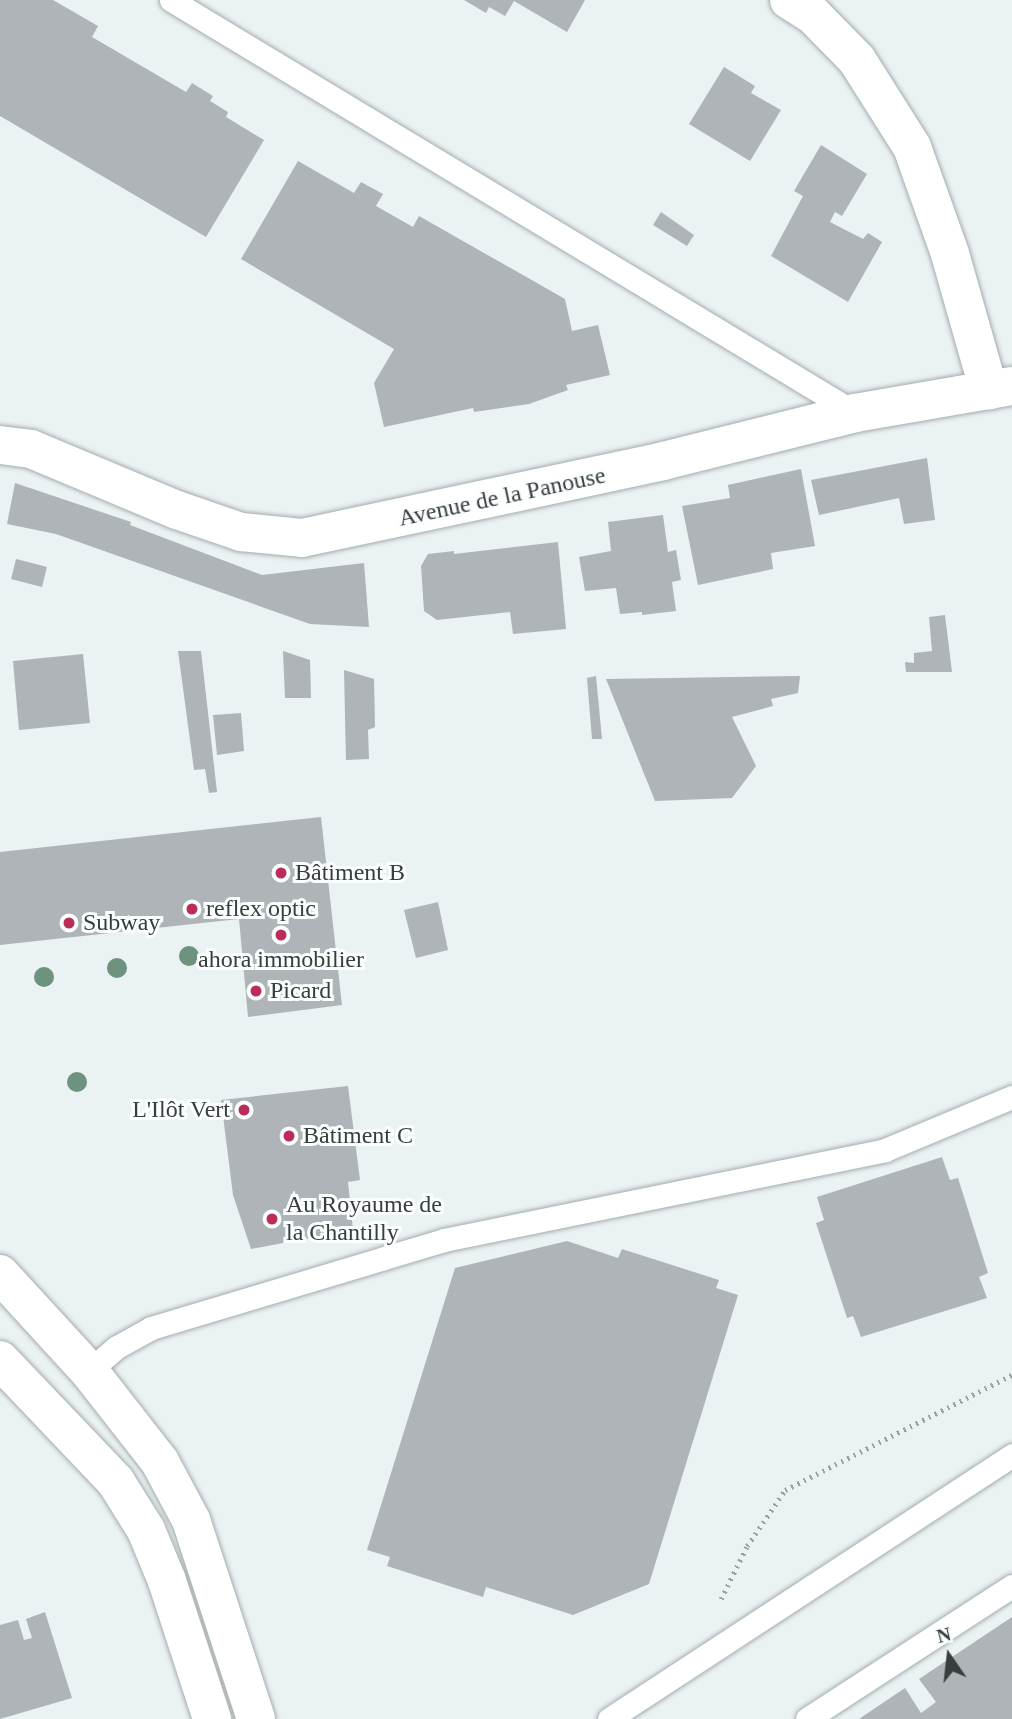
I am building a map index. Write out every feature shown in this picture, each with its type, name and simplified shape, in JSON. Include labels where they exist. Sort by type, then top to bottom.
[{"type":"street","points":[[789,0],[813,15],[857,60],[912,147],[1000,388]]},
{"type":"street","name":"Avenue de la Panouse","points":[[0,445],[31,449],[177,510],[241,532],[302,538],[663,461],[855,413],[1000,388]]},
{"type":"street","points":[[0,1274],[89,1371],[160,1462],[191,1520],[256,1719]]},
{"type":"street","points":[[1,1362],[46,1375],[89,1371]]},
{"type":"street","points":[[1,1362],[116,1482],[146,1530],[167,1581],[212,1719]]},
{"type":"lane","points":[[171,0],[855,413]]},
{"type":"lane","points":[[89,1371],[117,1347],[151,1328],[444,1240],[885,1150],[1012,1097]]},
{"type":"lane","points":[[609,1719],[778,1611],[1012,1455]]},
{"type":"lane","points":[[807,1719],[1012,1586]]},
{"type":"path","points":[[717,1607],[747,1546],[785,1490],[1012,1375]]},
{"type":"building","points":[[0,0],[53,0],[98,26],[92,37],[186,92],[192,83],[213,96],[210,101],[228,112],[226,117],[264,140],[206,237],[0,116]]},
{"type":"building","points":[[464,0],[585,0],[567,32],[514,1],[505,16],[489,7],[486,13]]},
{"type":"building","points":[[724,67],[755,86],[751,93],[781,110],[750,161],[689,124]]},
{"type":"building","points":[[821,145],[867,174],[842,216],[835,212],[830,222],[863,239],[868,233],[882,242],[848,302],[771,256],[803,196],[794,191]]},
{"type":"building","points":[[298,161],[354,193],[361,182],[383,194],[376,206],[413,227],[419,216],[565,299],[572,331],[598,325],[610,375],[566,385],[568,390],[529,404],[474,412],[473,408],[384,427],[374,383],[394,349],[241,259]]},
{"type":"building","points":[[661,212],[694,235],[687,246],[653,225]]},
{"type":"building","points":[[927,458],[935,520],[904,524],[899,498],[819,515],[811,480]]},
{"type":"building","points":[[801,469],[815,546],[771,553],[773,569],[698,585],[682,506],[730,498],[728,485]]},
{"type":"building","points":[[15,483],[131,522],[130,525],[262,575],[364,563],[369,627],[310,624],[56,534],[7,524]]},
{"type":"building","points":[[663,515],[668,552],[676,550],[681,580],[672,582],[676,611],[642,615],[642,612],[620,614],[616,588],[585,591],[579,557],[611,551],[608,522]]},
{"type":"building","points":[[558,542],[566,629],[513,634],[510,612],[437,620],[424,611],[421,566],[428,554],[454,551],[454,554]]},
{"type":"building","points":[[16,559],[47,567],[42,587],[11,579]]},
{"type":"building","points":[[945,615],[952,672],[906,672],[905,662],[914,663],[914,653],[932,651],[929,617]]},
{"type":"building","points":[[178,651],[201,651],[217,792],[209,793],[205,769],[194,770]]},
{"type":"building","points":[[283,651],[310,660],[311,698],[285,698]]},
{"type":"building","points":[[83,654],[90,723],[19,730],[13,661]]},
{"type":"building","points":[[344,670],[374,679],[375,727],[368,730],[369,759],[346,760]]},
{"type":"building","points":[[596,676],[602,739],[592,739],[587,678]]},
{"type":"building","points":[[800,676],[798,693],[771,699],[773,706],[732,717],[756,766],[732,798],[655,801],[606,679]]},
{"type":"building","points":[[241,713],[244,751],[217,755],[213,715]]},
{"type":"building","points":[[321,817],[342,1005],[248,1017],[239,919],[0,945],[0,852]]},
{"type":"building","points":[[438,902],[448,950],[416,958],[404,910]]},
{"type":"building","name":"Bâtiment C","points":[[348,1086],[360,1180],[348,1182],[353,1230],[251,1249],[233,1195],[221,1100]]},
{"type":"building","points":[[942,1157],[950,1180],[958,1178],[988,1273],[979,1277],[987,1298],[861,1337],[853,1316],[847,1318],[816,1223],[824,1220],[817,1197]]},
{"type":"building","points":[[567,1241],[618,1258],[622,1249],[719,1280],[716,1288],[738,1295],[649,1584],[573,1615],[486,1587],[483,1597],[387,1566],[390,1557],[367,1550],[455,1268]]},
{"type":"building","points":[[45,1612],[72,1698],[0,1719],[0,1625],[18,1620],[24,1640],[32,1638],[26,1619]]},
{"type":"building","points":[[1012,1617],[1012,1719],[859,1719],[905,1688],[921,1713],[936,1702],[919,1679]]},
{"type":"place","name":"Bâtiment B","points":[[281,873]]},
{"type":"place","name":"reflex optic","points":[[192,909]]},
{"type":"place","name":"Subway","points":[[69,923]]},
{"type":"place","name":"ahora immobilier","points":[[281,935]]},
{"type":"place","name":"Picard","points":[[256,991]]},
{"type":"place","name":"L'Ilôt Vert","points":[[244,1110]]},
{"type":"place","name":"Bâtiment C","points":[[289,1136]]},
{"type":"place","name":"Au Royaume de la Chantilly","points":[[272,1219]]}]
